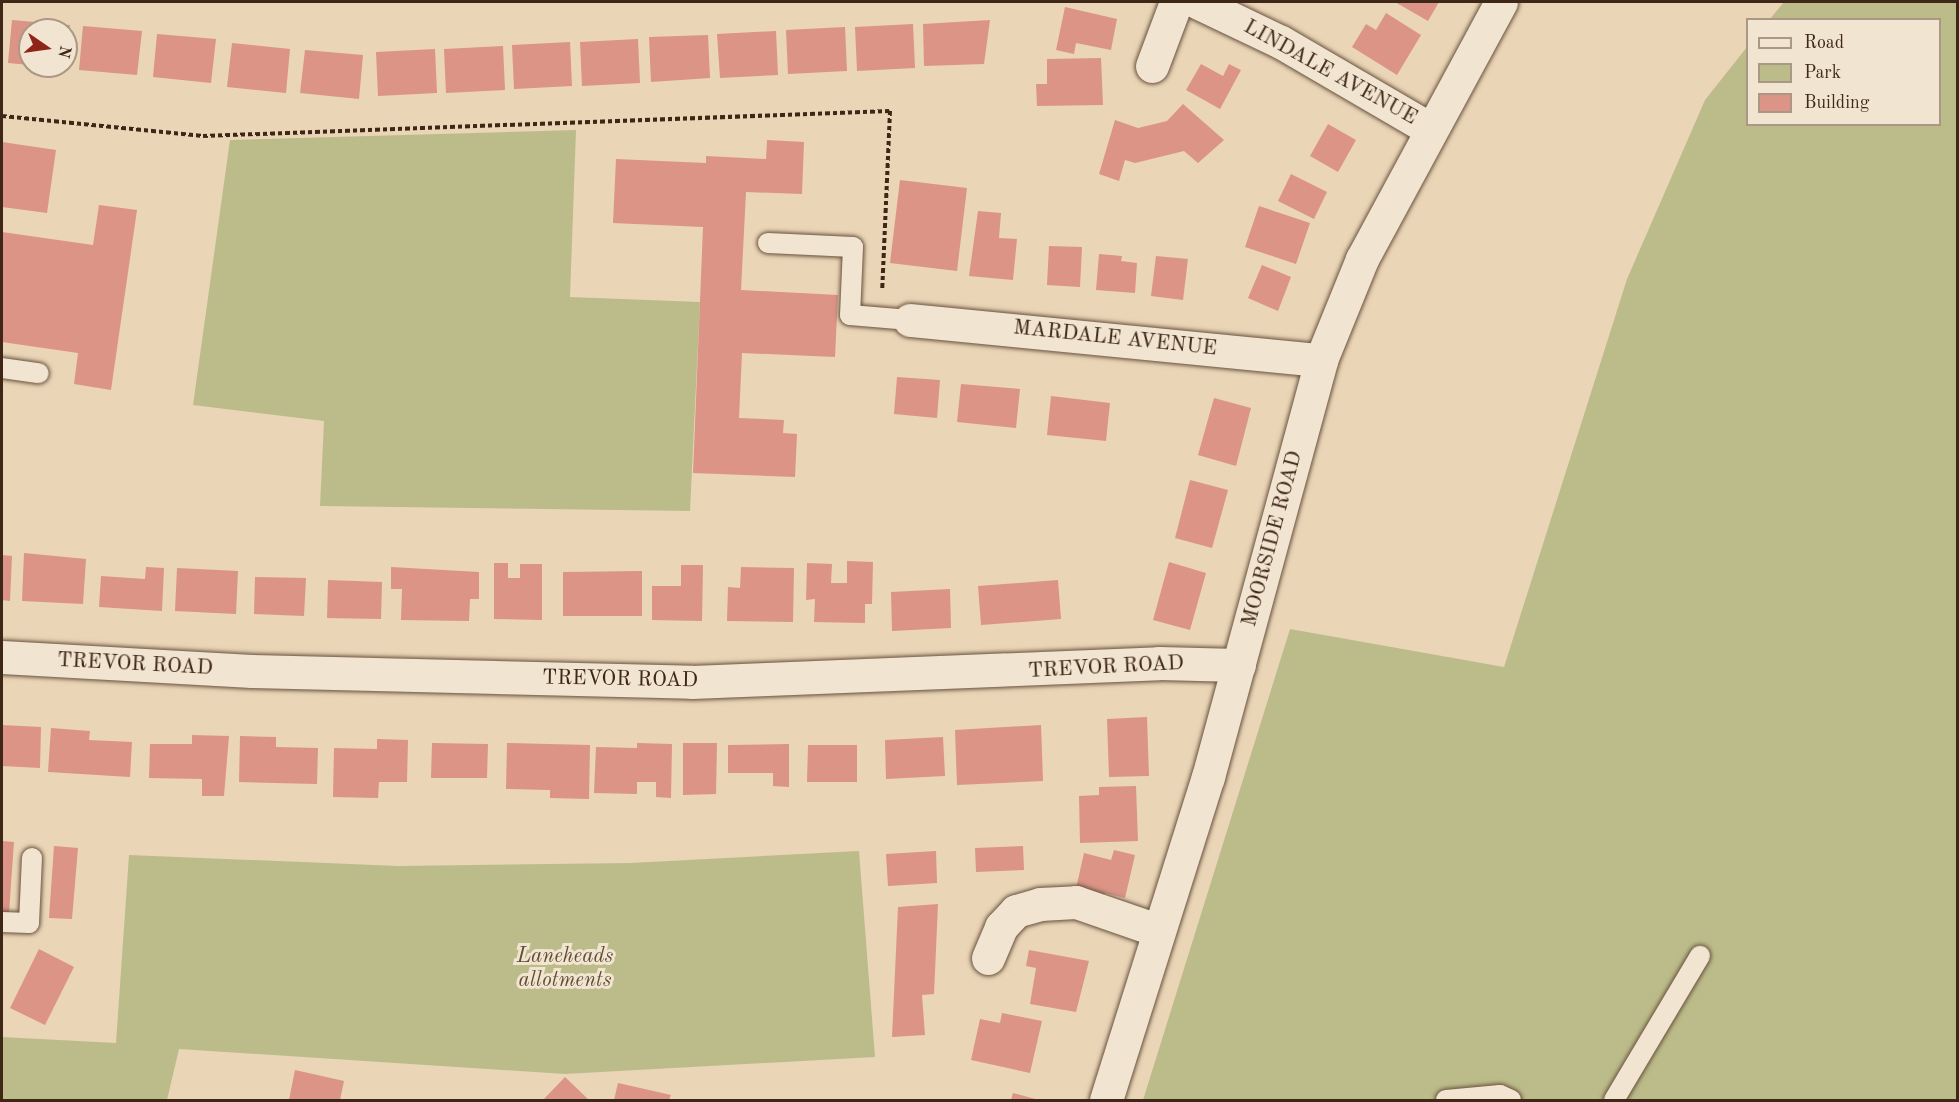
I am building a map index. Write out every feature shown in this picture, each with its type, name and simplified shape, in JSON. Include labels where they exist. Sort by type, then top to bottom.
[{"type":"street","points":[[1152,66],[1176,2]]},
{"type":"street","name":"LINDALE AVENUE","points":[[1197,2],[1281,42],[1430,129]]},
{"type":"street","name":"MOORSIDE ROAD","points":[[1106,1101],[1157,930],[1209,777],[1321,360],[1362,259],[1430,129],[1501,2]]},
{"type":"street","name":"MARDALE AVENUE","points":[[897,318],[1321,360]]},
{"type":"street","name":"TREVOR ROAD","points":[[2,657],[252,671],[692,682],[1158,663],[1239,665]]},
{"type":"street","points":[[988,958],[1001,927],[1016,911],[1040,904],[1076,902],[1157,930]]},
{"type":"lane","points":[[768,243],[853,247],[850,315],[897,318]]},
{"type":"lane","points":[[2,368],[39,373]]},
{"type":"lane","points":[[2,922],[29,924],[32,858]]},
{"type":"lane","points":[[1614,1101],[1700,956]]},
{"type":"lane","points":[[1446,1101],[1500,1095],[1511,1101]]},
{"type":"path","points":[[2,116],[203,136],[890,111],[897,318]]},
{"type":"green space","points":[[1784,2],[1957,2],[1957,1100],[1143,1100],[1290,629],[1504,667],[1627,279],[1705,100],[1746,48],[1746,126],[1941,126],[1941,18],[1771,18]]},
{"type":"green space","points":[[576,130],[570,297],[700,302],[690,511],[320,506],[324,421],[193,405],[230,140]]},
{"type":"green space","name":"Laneheads allotments","points":[[859,851],[875,1057],[565,1074],[179,1049],[167,1100],[2,1100],[2,1037],[116,1043],[129,855],[398,866],[631,863]]},
{"type":"building","points":[[1395,2],[1439,2],[1428,21]]},
{"type":"building","points":[[1065,7],[1117,19],[1111,50],[1076,43],[1074,54],[1056,50]]},
{"type":"building","points":[[1386,13],[1421,35],[1397,75],[1352,47],[1366,24],[1376,30]]},
{"type":"building","points":[[12,20],[18,21],[18,64],[8,63]]},
{"type":"building","points":[[990,20],[984,64],[924,66],[923,24]]},
{"type":"building","points":[[913,24],[915,68],[857,71],[855,27]]},
{"type":"building","points":[[83,26],[142,31],[137,75],[79,70]]},
{"type":"building","points":[[845,27],[847,71],[788,74],[786,30]]},
{"type":"building","points":[[776,31],[778,75],[720,78],[717,34]]},
{"type":"building","points":[[157,34],[216,39],[211,83],[153,77]]},
{"type":"building","points":[[708,35],[710,78],[651,82],[649,37]]},
{"type":"building","points":[[638,39],[640,83],[582,86],[580,42]]},
{"type":"building","points":[[570,42],[572,86],[514,89],[512,45]]},
{"type":"building","points":[[232,43],[290,49],[286,93],[227,87]]},
{"type":"building","points":[[503,46],[505,90],[446,93],[444,49]]},
{"type":"building","points":[[435,49],[437,93],[378,96],[376,52]]},
{"type":"building","points":[[305,50],[363,55],[359,99],[300,93]]},
{"type":"building","points":[[1101,58],[1103,105],[1037,106],[1036,84],[1047,84],[1047,59]]},
{"type":"building","points":[[1201,64],[1223,76],[1229,64],[1241,70],[1220,109],[1186,90]]},
{"type":"building","points":[[1183,104],[1224,140],[1198,163],[1184,151],[1135,163],[1125,160],[1119,181],[1099,174],[1115,120],[1138,128],[1167,121]]},
{"type":"building","points":[[1328,124],[1356,140],[1338,172],[1310,156]]},
{"type":"building","points":[[767,140],[804,142],[802,194],[746,192],[741,290],[838,295],[835,357],[742,353],[739,418],[784,420],[783,433],[797,434],[795,477],[693,473],[703,227],[613,223],[616,159],[706,163],[706,156],[766,159]]},
{"type":"building","points":[[2,142],[56,150],[47,213],[2,207]]},
{"type":"building","points":[[1291,174],[1327,192],[1314,219],[1278,201]]},
{"type":"building","points":[[900,180],[967,188],[957,271],[890,263]]},
{"type":"building","points":[[99,205],[137,210],[111,390],[74,384],[78,353],[2,342],[2,232],[93,245]]},
{"type":"building","points":[[1259,206],[1310,223],[1296,264],[1245,247]]},
{"type":"building","points":[[978,211],[1001,213],[999,238],[1017,239],[1013,280],[969,276]]},
{"type":"building","points":[[1049,246],[1082,247],[1080,287],[1047,285]]},
{"type":"building","points":[[1099,254],[1122,256],[1121,261],[1137,263],[1135,293],[1096,290]]},
{"type":"building","points":[[1156,256],[1188,259],[1183,300],[1151,296]]},
{"type":"building","points":[[1262,265],[1291,277],[1278,311],[1248,298]]},
{"type":"building","points":[[897,377],[940,380],[937,418],[894,414]]},
{"type":"building","points":[[961,384],[1020,389],[1016,428],[957,422]]},
{"type":"building","points":[[1051,396],[1110,403],[1106,441],[1047,435]]},
{"type":"building","points":[[1214,398],[1251,408],[1236,466],[1198,455]]},
{"type":"building","points":[[1190,480],[1228,490],[1212,548],[1175,538]]},
{"type":"building","points":[[24,553],[86,559],[83,604],[22,601]]},
{"type":"building","points":[[2,555],[12,556],[10,601],[2,600]]},
{"type":"building","points":[[847,561],[873,562],[872,604],[865,604],[865,623],[814,622],[815,599],[806,600],[807,563],[832,564],[831,583],[847,583]]},
{"type":"building","points":[[1169,562],[1206,573],[1190,630],[1153,620]]},
{"type":"building","points":[[494,563],[508,563],[508,578],[520,578],[520,564],[542,564],[542,620],[494,619]]},
{"type":"building","points":[[681,565],[703,565],[702,621],[652,620],[652,586],[681,586]]},
{"type":"building","points":[[146,567],[164,568],[162,611],[99,607],[101,576],[145,579]]},
{"type":"building","points":[[391,567],[479,572],[479,599],[470,599],[469,621],[401,620],[402,589],[391,589]]},
{"type":"building","points":[[741,567],[794,568],[793,622],[727,621],[728,587],[740,588]]},
{"type":"building","points":[[177,568],[238,571],[236,614],[175,611]]},
{"type":"building","points":[[642,571],[642,616],[563,616],[563,572]]},
{"type":"building","points":[[255,577],[306,578],[304,616],[254,614]]},
{"type":"building","points":[[328,580],[382,582],[381,619],[327,618]]},
{"type":"building","points":[[1058,580],[1061,619],[981,625],[978,586]]},
{"type":"building","points":[[950,589],[951,628],[892,631],[891,592]]},
{"type":"building","points":[[1147,717],[1149,776],[1109,777],[1107,719]]},
{"type":"building","points":[[2,725],[41,727],[40,768],[2,766]]},
{"type":"building","points":[[1041,725],[1043,781],[957,785],[955,730]]},
{"type":"building","points":[[51,728],[90,731],[89,740],[132,742],[130,777],[48,772]]},
{"type":"building","points":[[192,735],[229,736],[224,796],[202,796],[202,779],[149,778],[150,744],[192,744]]},
{"type":"building","points":[[240,736],[276,737],[276,747],[318,748],[317,784],[239,782]]},
{"type":"building","points":[[943,737],[945,776],[886,779],[885,740]]},
{"type":"building","points":[[377,739],[408,740],[407,782],[379,782],[378,798],[333,797],[334,748],[377,749]]},
{"type":"building","points":[[432,743],[488,744],[487,778],[431,778]]},
{"type":"building","points":[[507,743],[590,745],[589,799],[550,798],[550,790],[506,789]]},
{"type":"building","points":[[637,743],[672,744],[671,798],[656,797],[656,782],[637,782],[637,794],[594,793],[596,747],[637,748]]},
{"type":"building","points":[[683,743],[717,743],[716,794],[683,795]]},
{"type":"building","points":[[789,744],[789,787],[773,786],[773,773],[728,773],[728,745]]},
{"type":"building","points":[[808,745],[857,745],[857,782],[807,782]]},
{"type":"building","points":[[1136,786],[1138,841],[1080,843],[1079,796],[1099,795],[1099,787]]},
{"type":"building","points":[[2,841],[14,842],[9,913],[2,913]]},
{"type":"building","points":[[54,846],[78,848],[72,919],[49,918]]},
{"type":"building","points":[[1023,846],[1024,870],[976,872],[975,848]]},
{"type":"building","points":[[1114,850],[1135,855],[1125,898],[1105,893],[1103,900],[1075,893],[1084,853],[1111,860]]},
{"type":"building","points":[[936,851],[937,883],[888,886],[886,854]]},
{"type":"building","points":[[938,904],[934,994],[922,995],[925,1035],[892,1037],[898,907]]},
{"type":"building","points":[[39,949],[74,967],[45,1025],[10,1008]]},
{"type":"building","points":[[1029,950],[1089,961],[1076,1012],[1030,1004],[1036,968],[1026,966]]},
{"type":"building","points":[[1002,1013],[1042,1021],[1030,1073],[971,1060],[980,1019],[1000,1023]]},
{"type":"building","points":[[295,1070],[344,1081],[340,1100],[289,1100]]},
{"type":"building","points":[[565,1077],[589,1100],[543,1100]]},
{"type":"building","points":[[618,1083],[671,1095],[669,1100],[614,1100]]},
{"type":"building","points":[[1013,1093],[1039,1100],[1011,1100]]}]
